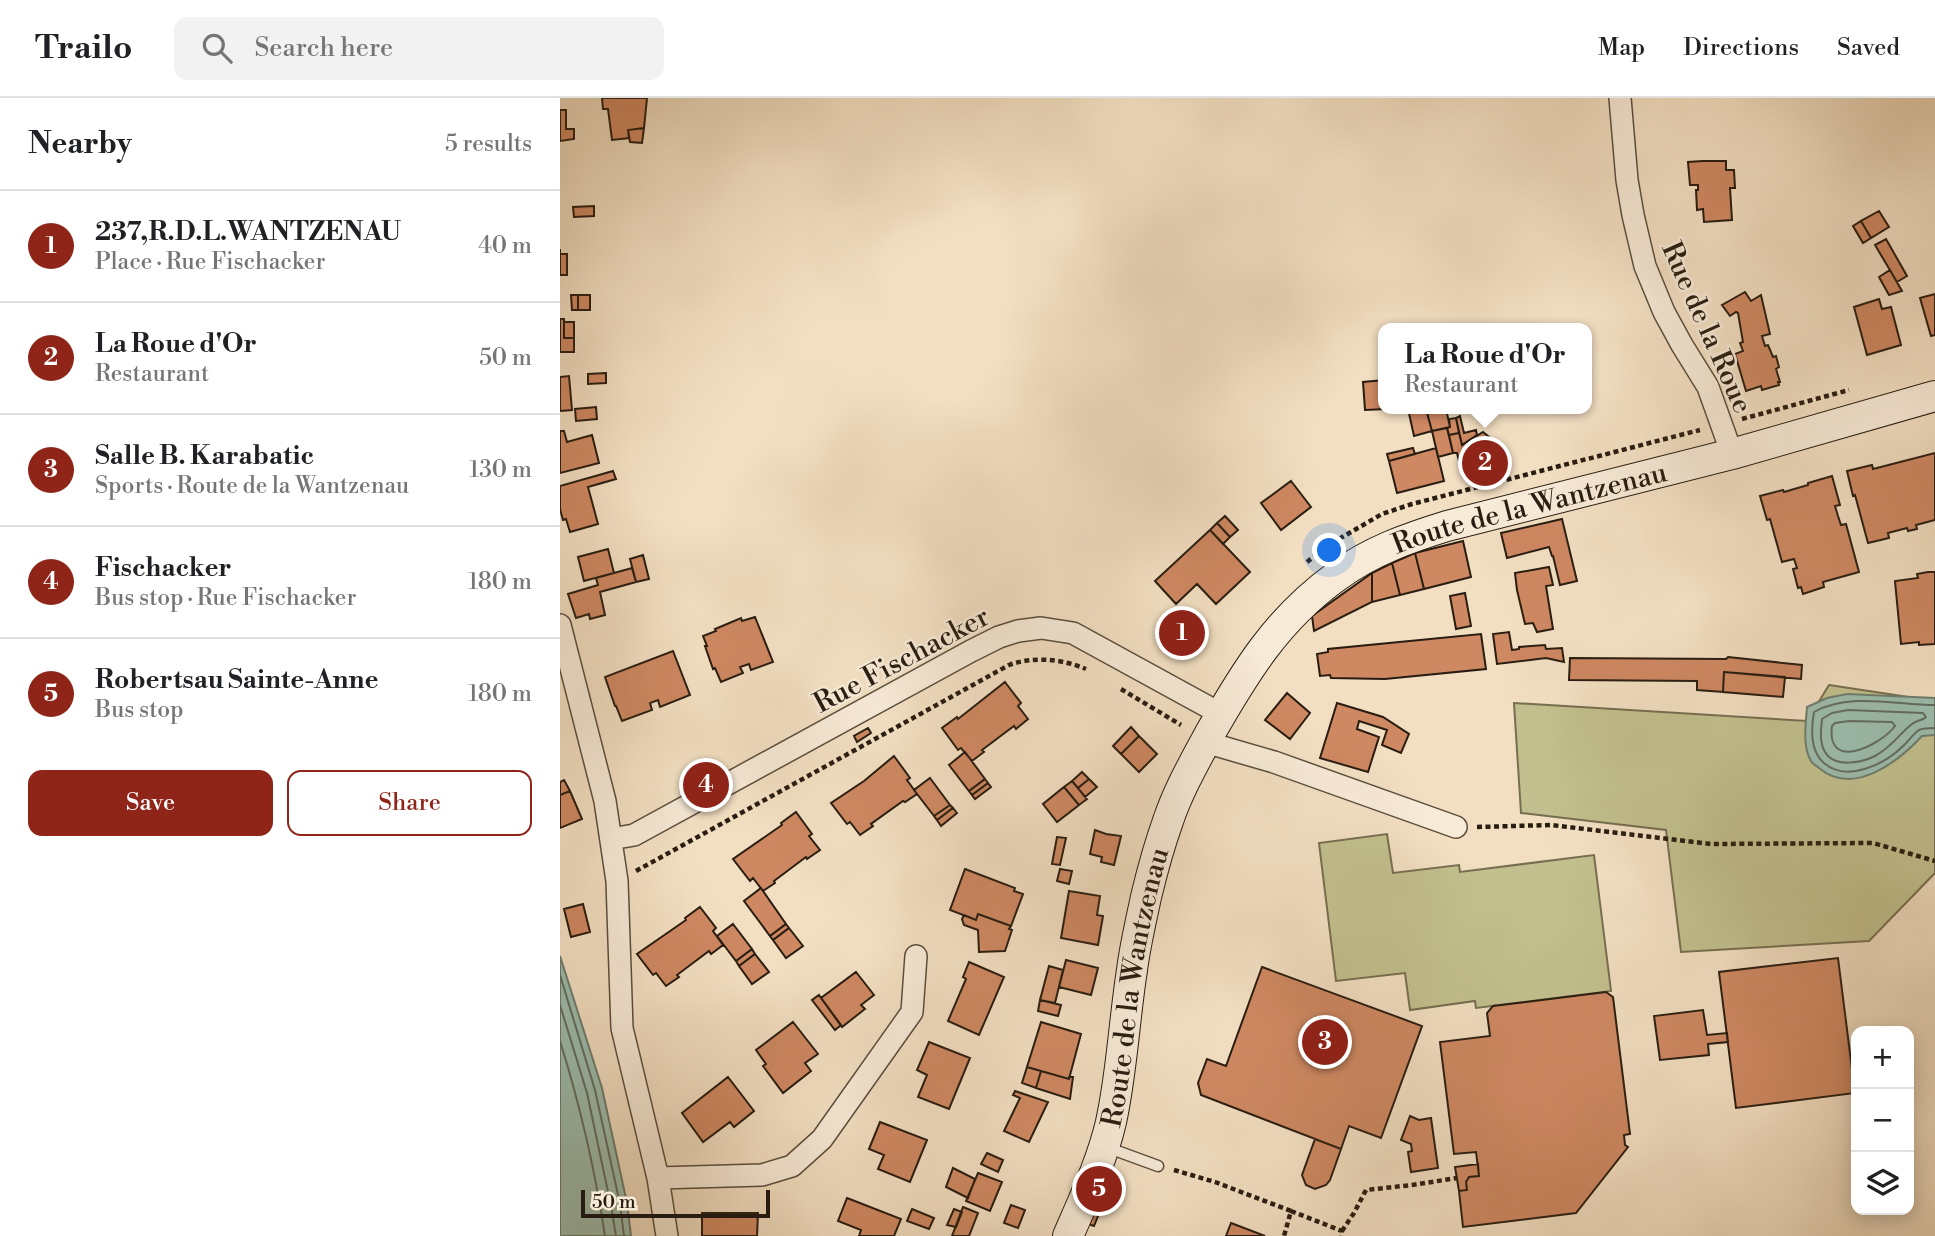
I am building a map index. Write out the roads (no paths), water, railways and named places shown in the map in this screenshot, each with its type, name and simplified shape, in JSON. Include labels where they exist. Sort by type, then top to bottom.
[{"type":"main road","name":"Route de la Wantzenau","points":[[1068,1236],[1104,1146],[1116,1095],[1132,969],[1156,857],[1169,819],[1221,714],[1266,644],[1297,608],[1337,576],[1392,544],[1447,526],[1732,454],[1935,396]]},
{"type":"street","name":"Rue de la Roue","points":[[1620,98],[1629,191],[1645,266],[1664,312],[1708,387],[1732,454]]},
{"type":"street","points":[[560,625],[605,801],[617,881],[622,1028],[658,1178],[667,1236]]},
{"type":"street","name":"Rue Fischacker","points":[[611,839],[634,835],[971,651],[1018,631],[1041,628],[1073,633],[1221,714]]},
{"type":"street","points":[[1205,742],[1274,762],[1456,827]]},
{"type":"street","points":[[658,1178],[762,1175],[792,1166],[822,1139],[912,1012],[916,957]]},
{"type":"lane","points":[[1104,1146],[1158,1166]]},
{"type":"water","points":[[1847,694],[1935,698],[1935,735],[1922,736],[1901,756],[1874,773],[1846,779],[1832,776],[1813,764],[1808,755],[1805,734],[1807,707],[1827,698]]},
{"type":"water","points":[[560,956],[602,1088],[627,1203],[631,1236],[560,1236]]},
{"type":"place","name":"La Roue d'Or","points":[[1485,463]]},
{"type":"place","name":"237,R.D.L.WANTZENAU","points":[[1182,633]]},
{"type":"place","name":"Fischacker","points":[[706,785]]},
{"type":"place","name":"Salle B. Karabatic","points":[[1325,1042]]},
{"type":"place","name":"Robertsau Sainte-Anne","points":[[1099,1189]]}]
